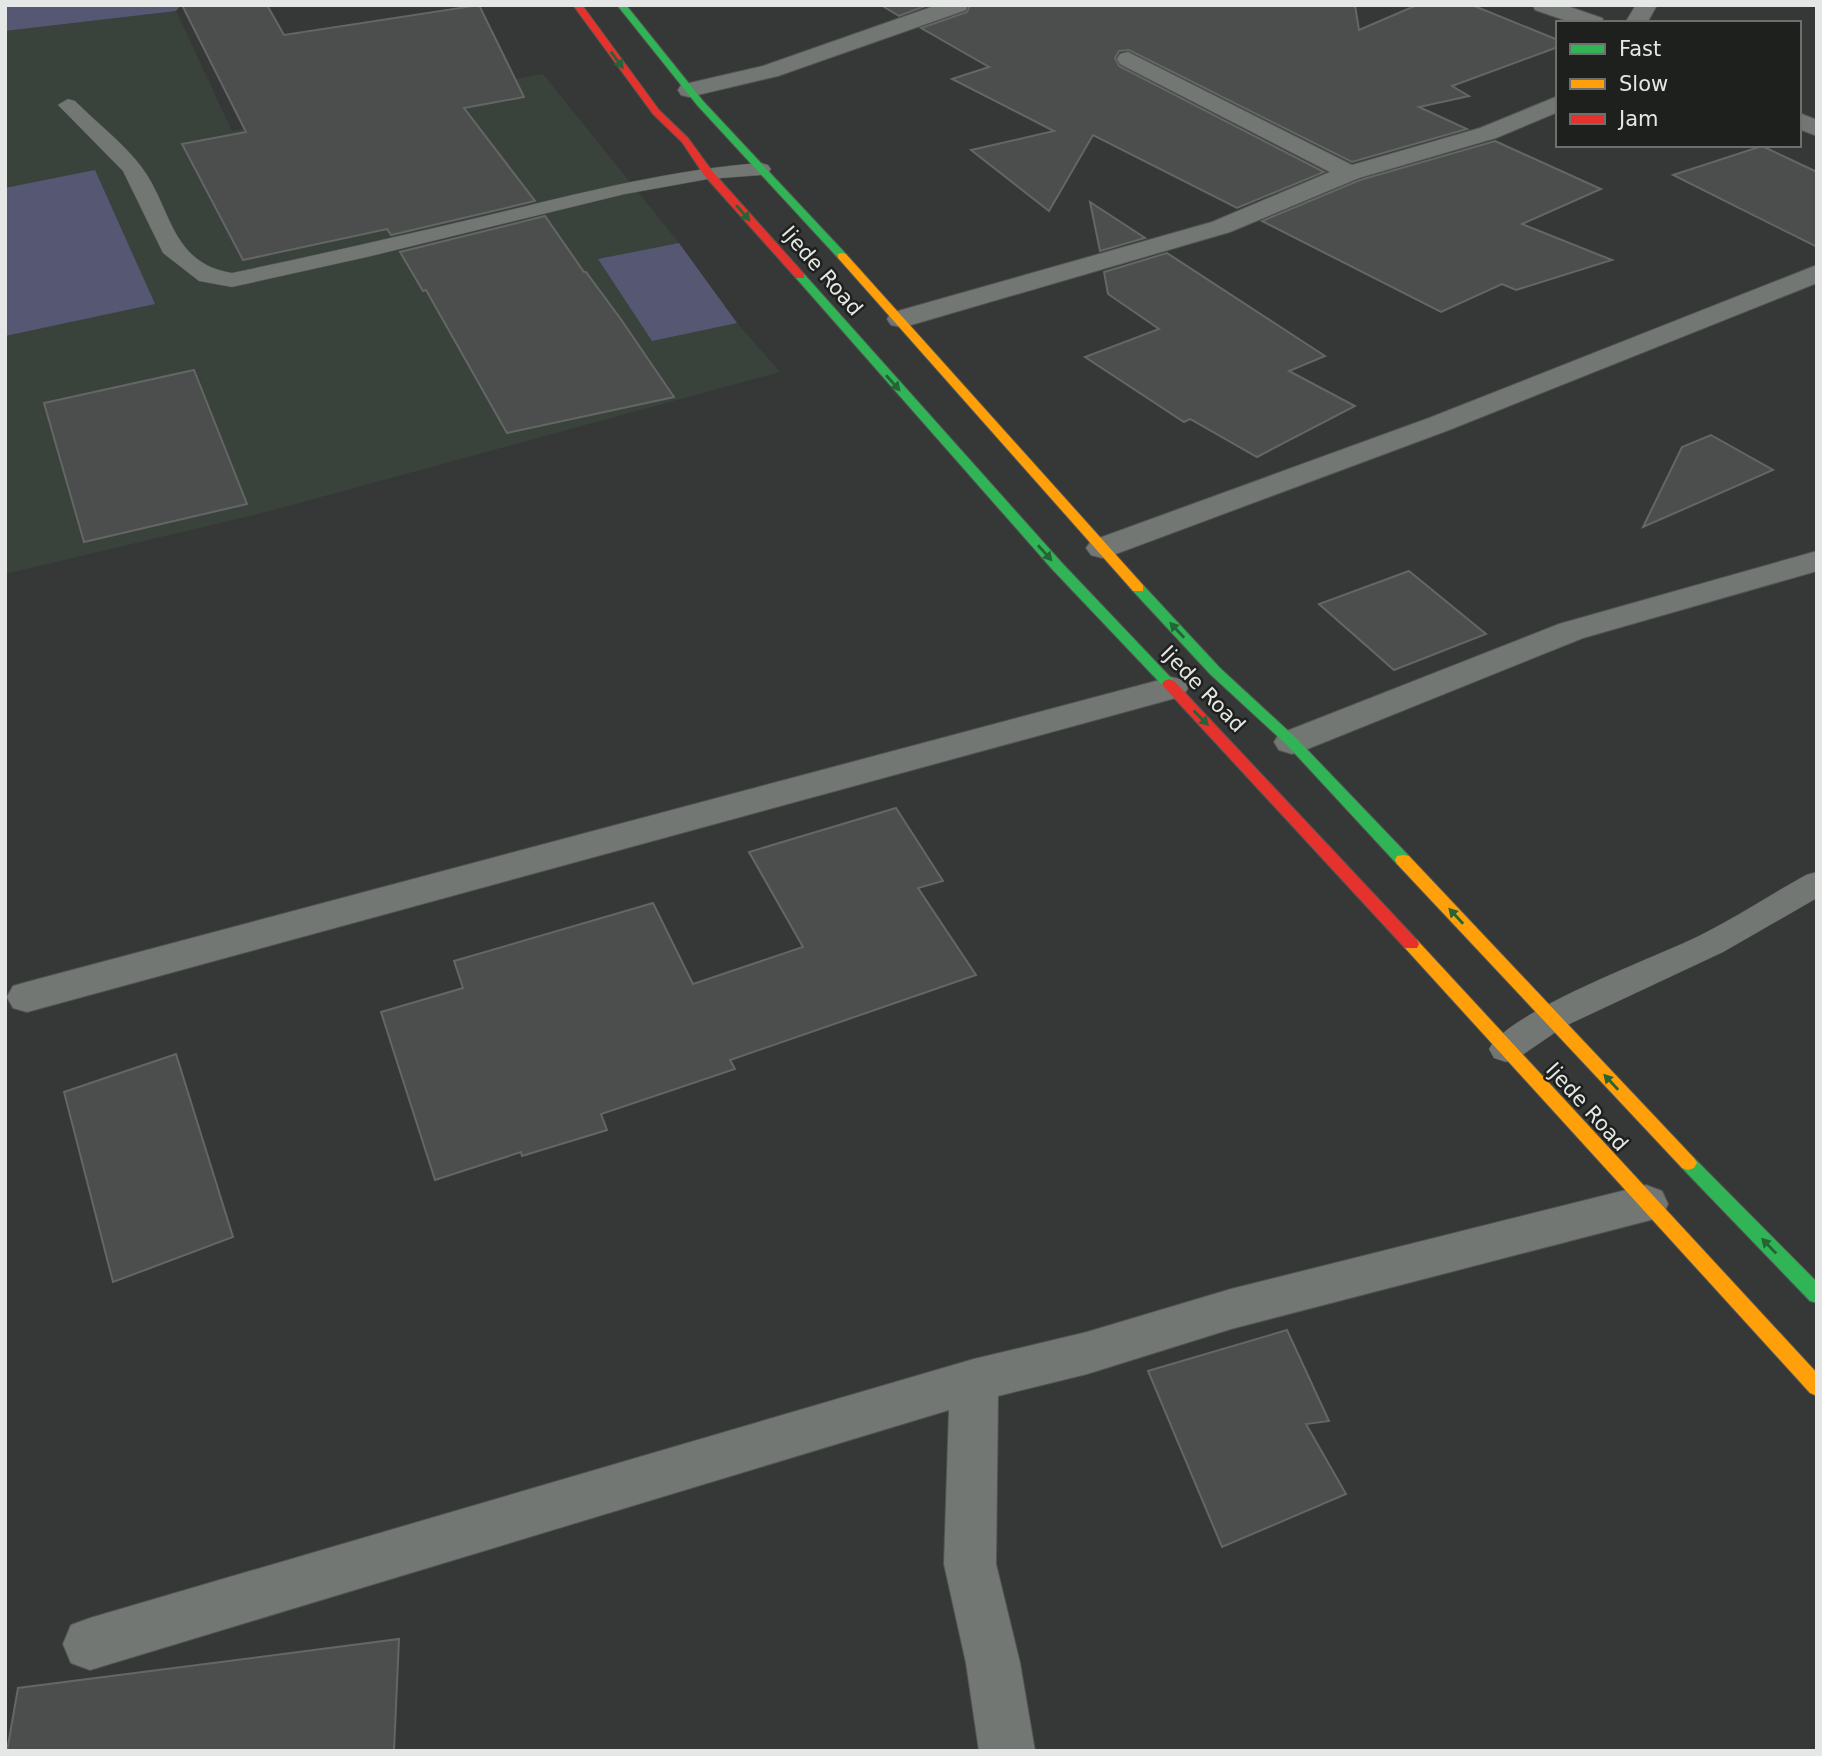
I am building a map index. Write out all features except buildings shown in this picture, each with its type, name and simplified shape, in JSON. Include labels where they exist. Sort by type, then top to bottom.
[{"type":"main road","name":"Ijede Road","points":[[577,5],[656,112],[685,140],[708,173],[1057,566],[1244,762],[1646,1204],[1817,1387]]},
{"type":"main road","name":"Ijede Road","points":[[621,5],[689,90],[901,319],[1102,548],[1215,671],[1292,742],[1551,1018],[1817,1295]]},
{"type":"street","points":[[689,90],[770,71],[958,5]]},
{"type":"street","points":[[1543,5],[1588,21]]},
{"type":"street","points":[[1637,21],[1647,5]]},
{"type":"street","points":[[1128,59],[1350,173]]},
{"type":"street","points":[[901,319],[1221,227],[1350,173],[1488,133],[1556,104]]},
{"type":"street","points":[[1801,121],[1817,129]]},
{"type":"street","points":[[1102,548],[1439,424],[1817,273]]},
{"type":"street","points":[[1292,742],[1571,631],[1817,561]]},
{"type":"street","points":[[27,997],[1171,688]]},
{"type":"street","points":[[90,1644],[974,1381],[1087,1353],[1231,1309],[1646,1204]]},
{"type":"street","points":[[974,1381],[970,1564],[993,1663],[1007,1751]]},
{"type":"lane","points":[[68,105],[132,168],[171,248],[207,276],[232,280],[625,188],[708,173],[761,169]]},
{"type":"lane","points":[[1506,1049],[1551,1018],[1712,944],[1817,883]]},
{"type":"shaded area","points":[[5,5],[181,5],[176,11],[5,31]]},
{"type":"shaded area","points":[[176,11],[232,131],[543,74],[679,243],[737,323],[780,372],[266,512],[5,574],[5,31]]},
{"type":"shaded area","points":[[95,170],[155,304],[5,336],[5,188]]},
{"type":"shaded area","points":[[679,243],[737,323],[652,341],[598,259]]},
{"type":"traffic: fast","points":[[621,5],[700,103],[842,256]]},
{"type":"traffic: fast","points":[[800,276],[1057,566],[1169,684]]},
{"type":"traffic: fast","points":[[1138,588],[1215,671],[1292,742],[1403,860]]},
{"type":"traffic: fast","points":[[1688,1163],[1817,1295]]},
{"type":"traffic: slow","points":[[842,256],[1138,588]]},
{"type":"traffic: slow","points":[[1403,860],[1688,1163]]},
{"type":"traffic: slow","points":[[1411,944],[1817,1387]]},
{"type":"traffic: jam","points":[[577,5],[656,112],[685,140],[708,173],[800,276]]},
{"type":"traffic: jam","points":[[1169,684],[1411,944]]}]
